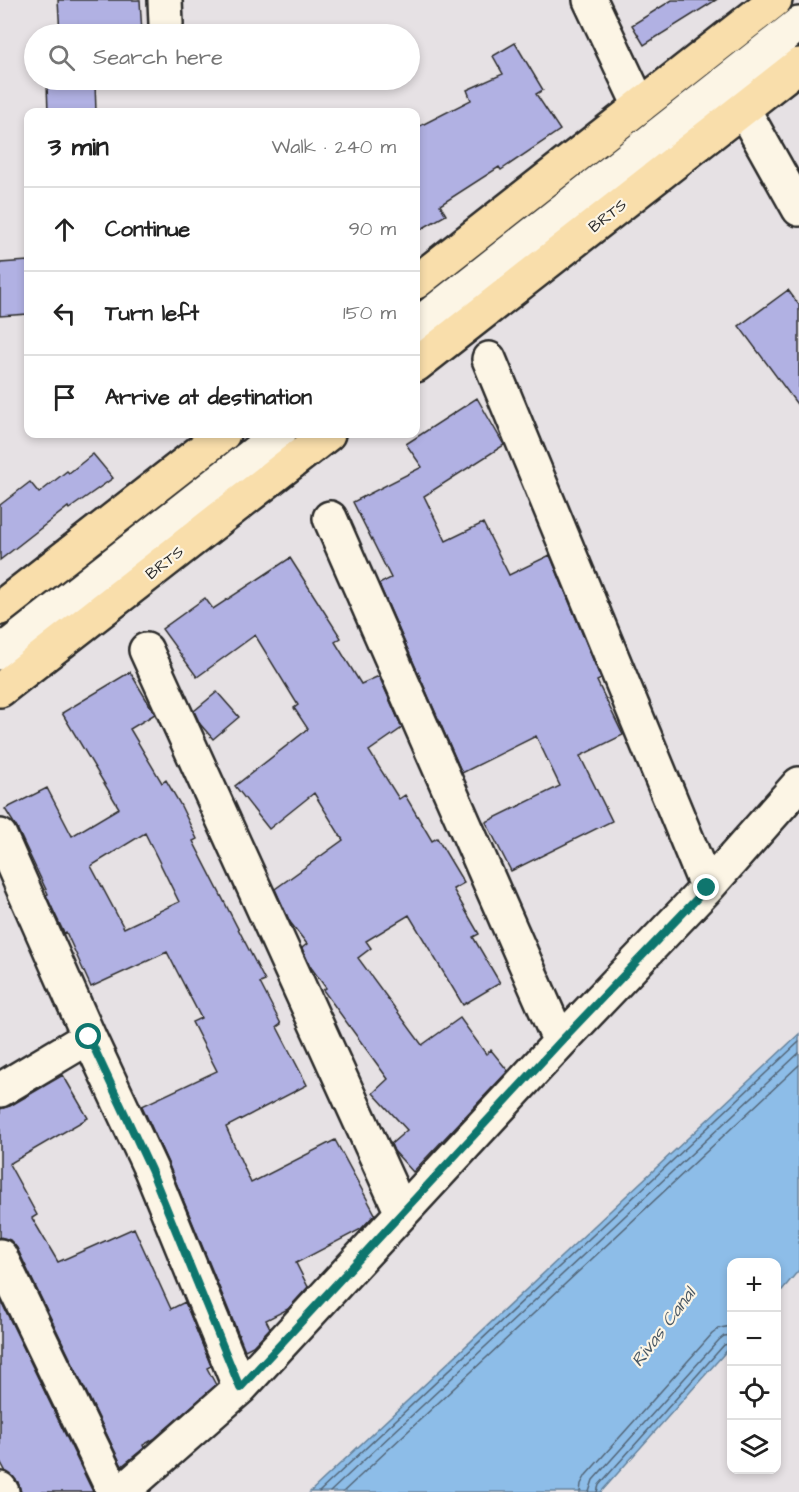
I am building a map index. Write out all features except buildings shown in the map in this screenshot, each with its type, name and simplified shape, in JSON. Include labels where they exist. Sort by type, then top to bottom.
[{"type":"main road","points":[[420,279],[775,0]]},
{"type":"main road","name":"BRTS","points":[[420,362],[799,64]]},
{"type":"main road","points":[[0,608],[217,438]]},
{"type":"main road","name":"BRTS","points":[[0,690],[323,438]]},
{"type":"street","points":[[590,0],[640,106]]},
{"type":"street","points":[[420,323],[799,24]]},
{"type":"street","points":[[743,109],[799,209]]},
{"type":"street","points":[[489,359],[707,888]]},
{"type":"street","points":[[0,653],[274,438]]},
{"type":"street","points":[[330,519],[560,1042]]},
{"type":"street","points":[[146,650],[402,1213]]},
{"type":"street","points":[[122,1492],[240,1388],[560,1042],[707,888],[799,784]]},
{"type":"street","points":[[0,837],[151,1170],[240,1388]]},
{"type":"street","points":[[0,1090],[89,1037]]},
{"type":"street","points":[[0,1256],[114,1492]]},
{"type":"water","name":"Rivas Canal","points":[[799,1034],[799,1270],[781,1291],[781,1258],[727,1258],[727,1350],[601,1492],[310,1492]]},
{"type":"route","points":[[89,1037],[151,1170],[240,1388],[560,1042],[707,888]]}]
